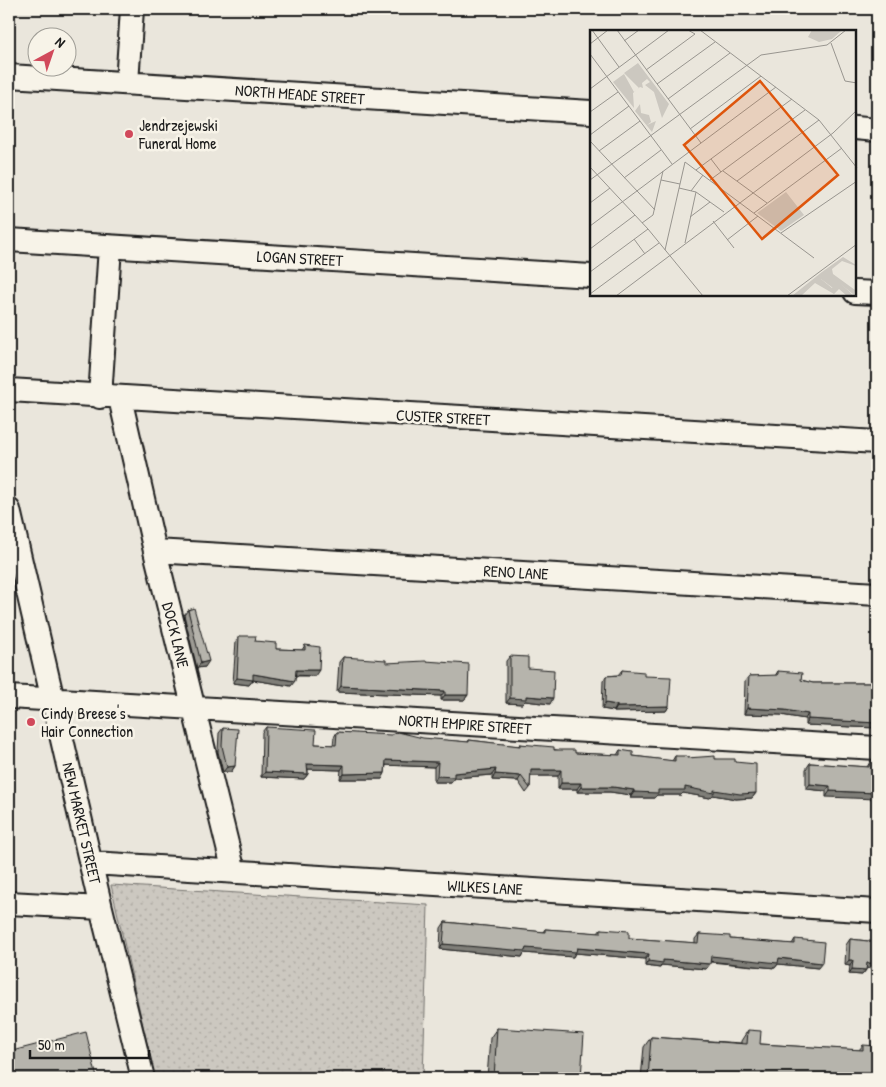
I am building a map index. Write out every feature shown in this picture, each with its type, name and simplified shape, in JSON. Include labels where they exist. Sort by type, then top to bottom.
[{"type":"street","points":[[127,83],[132,9]]},
{"type":"street","name":"NORTH MEADE STREET","points":[[9,76],[590,112]]},
{"type":"street","points":[[856,128],[877,130]]},
{"type":"street","name":"LOGAN STREET","points":[[9,240],[590,276]]},
{"type":"street","name":"DOCK LANE","points":[[110,247],[110,398],[155,551],[234,872]]},
{"type":"street","points":[[856,292],[877,293]]},
{"type":"street","name":"CUSTER STREET","points":[[9,390],[110,398],[877,442]]},
{"type":"street","name":"NEW MARKET STREET","points":[[9,510],[101,908],[143,1078]]},
{"type":"street","name":"RENO LANE","points":[[155,551],[877,594]]},
{"type":"street","name":"NORTH EMPIRE STREET","points":[[9,697],[877,748]]},
{"type":"street","name":"WILKES LANE","points":[[92,863],[877,911]]},
{"type":"street","points":[[9,903],[101,908]]},
{"type":"shaded area","points":[[111,885],[428,905],[423,1078],[155,1078]]},
{"type":"building","points":[[194,608],[209,661],[201,663],[188,610]]},
{"type":"building","points":[[239,636],[256,636],[255,641],[276,643],[276,649],[305,650],[305,645],[320,647],[319,670],[296,670],[295,681],[253,674],[253,680],[237,678]]},
{"type":"building","points":[[510,656],[528,657],[528,668],[554,670],[553,698],[526,696],[526,699],[510,698]]},
{"type":"building","points":[[343,657],[386,660],[386,663],[425,661],[469,664],[468,695],[445,695],[445,691],[341,686]]},
{"type":"building","points":[[622,670],[644,672],[644,676],[671,677],[669,706],[617,707],[617,705],[605,703],[606,676],[621,675]]},
{"type":"building","points":[[778,671],[802,673],[801,680],[813,683],[877,683],[877,723],[808,719],[808,714],[785,710],[747,708],[749,676],[778,675]]},
{"type":"building","points":[[266,727],[316,730],[315,744],[336,745],[337,732],[391,735],[398,732],[423,738],[554,747],[554,750],[575,750],[575,753],[620,755],[620,750],[633,752],[633,756],[675,761],[675,756],[687,756],[687,758],[715,756],[715,759],[735,759],[735,762],[756,764],[756,793],[740,794],[714,790],[714,793],[685,787],[685,790],[658,790],[658,793],[634,792],[634,790],[613,787],[581,787],[581,783],[561,783],[561,770],[531,770],[530,788],[521,776],[495,774],[496,769],[454,773],[454,777],[437,776],[438,762],[386,760],[385,773],[344,774],[344,765],[307,764],[308,774],[265,772]]},
{"type":"building","points":[[223,728],[238,729],[235,766],[227,767],[222,746]]},
{"type":"building","points":[[870,762],[877,763],[877,793],[830,791],[830,786],[810,784],[810,763],[869,767]]},
{"type":"building","points":[[445,922],[545,932],[545,929],[601,933],[601,929],[629,931],[629,938],[698,943],[699,934],[730,936],[730,939],[795,944],[795,939],[824,942],[822,963],[779,958],[778,963],[711,956],[710,964],[663,960],[663,963],[648,961],[649,954],[577,948],[576,952],[526,948],[525,951],[443,944]]},
{"type":"building","points":[[850,939],[877,942],[877,963],[867,963],[866,970],[852,969],[853,960],[849,960]]},
{"type":"building","points":[[497,1028],[584,1034],[581,1078],[494,1078]]},
{"type":"building","points":[[748,1030],[761,1031],[760,1044],[863,1050],[863,1045],[877,1046],[877,1078],[648,1078],[651,1037],[747,1044]]},
{"type":"building","points":[[86,1032],[97,1078],[9,1078],[9,1058],[13,1057],[12,1051]]},
{"type":"place","name":"Jendrzejewski Funeral Home","points":[[129,134]]},
{"type":"place","name":"Cindy Breese's Hair Connection","points":[[31,722]]}]
